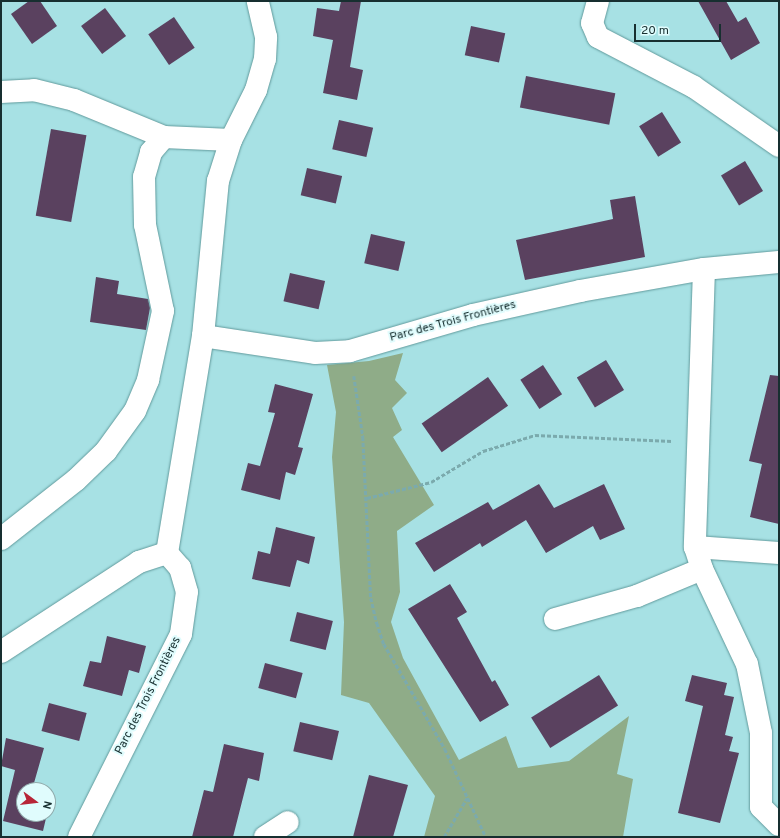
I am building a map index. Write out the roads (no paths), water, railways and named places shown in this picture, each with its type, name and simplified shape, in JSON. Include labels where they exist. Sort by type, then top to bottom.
[{"type":"street","points":[[1,652],[139,562],[167,553],[203,336],[218,181],[231,140],[256,90],[265,59],[266,37],[258,1]]},
{"type":"street","points":[[598,1],[592,23],[598,37],[694,87],[779,146]]},
{"type":"street","points":[[1,92],[34,90],[74,100],[164,137],[231,140]]},
{"type":"street","points":[[1,539],[76,480],[106,451],[135,412],[148,380],[163,311],[145,225],[144,176],[151,152],[164,137]]},
{"type":"street","name":"Parc des Trois Frontières","points":[[203,336],[315,352],[350,351],[480,313],[580,291],[704,269],[779,262]]},
{"type":"street","points":[[704,269],[697,442],[696,547],[702,569],[747,664],[756,694],[761,733],[761,807],[779,825]]},
{"type":"street","points":[[696,547],[779,553]]},
{"type":"street","name":"Parc des Trois Frontières","points":[[79,837],[181,634],[187,592],[180,568],[167,553]]},
{"type":"street","points":[[555,618],[637,596],[702,569]]},
{"type":"street","points":[[265,837],[288,822]]}]
